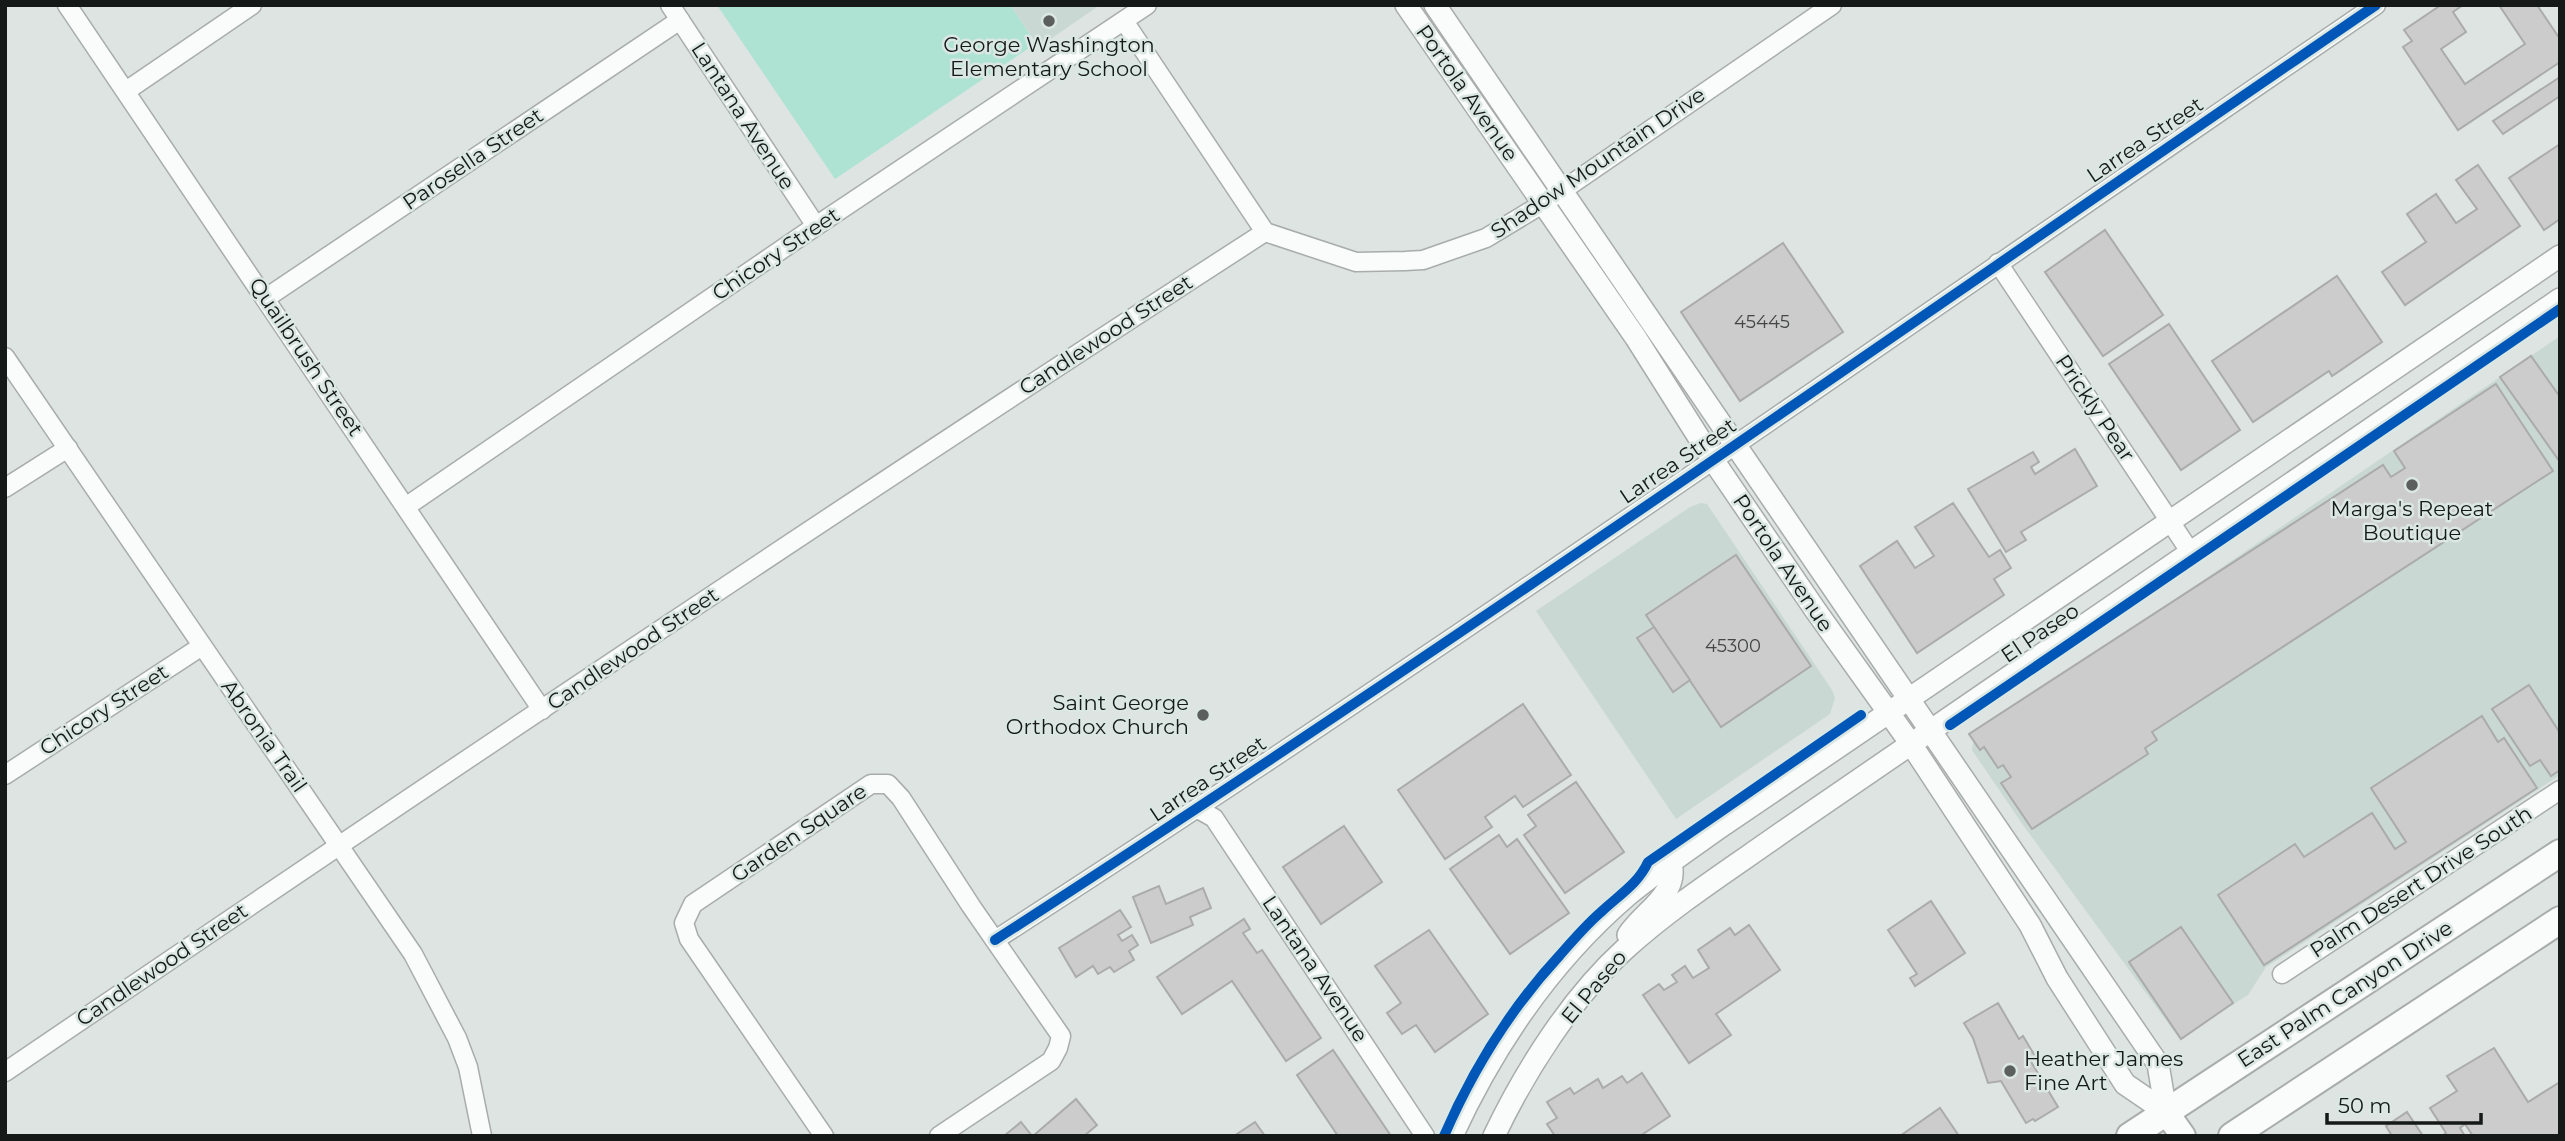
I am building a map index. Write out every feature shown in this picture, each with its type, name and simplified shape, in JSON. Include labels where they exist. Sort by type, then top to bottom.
[{"type":"main road","name":"East Palm Canyon Drive","points":[[2130,1136],[2560,853]]},
{"type":"main road","points":[[2232,1136],[2560,920]]},
{"type":"main road","name":"Portola Avenue","points":[[2166,1112],[2183,1136]]},
{"type":"street","name":"Quailbrush Street","points":[[67,5],[542,710]]},
{"type":"street","points":[[126,90],[252,5]]},
{"type":"street","name":"Chicory Street","points":[[407,506],[816,226],[1147,5]]},
{"type":"street","name":"Portola Avenue","points":[[1406,5],[1553,197],[1735,445],[1898,710]]},
{"type":"street","name":"Portola Avenue","points":[[1435,5],[1636,338],[1713,460],[1810,602],[1898,710],[1922,734],[1978,820],[1990,832],[2004,838],[2158,1063],[2166,1112]]},
{"type":"street","name":"Shadow Mountain Drive","points":[[1265,232],[1356,262],[1423,260],[1486,238],[1553,197],[1832,5]]},
{"type":"street","name":"Larrea Street","points":[[995,940],[1198,809],[2376,5]]},
{"type":"street","name":"Lantana Avenue","points":[[675,13],[816,226]]},
{"type":"street","name":"Parosella Street","points":[[266,298],[675,13]]},
{"type":"street","points":[[1124,20],[1265,232]]},
{"type":"street","name":"Candlewood Street","points":[[5,1072],[985,413],[1265,232]]},
{"type":"street","name":"El Paseo","points":[[1452,1136],[1484,1072],[1525,1008],[1597,924],[1629,895],[1835,750],[1898,710],[2560,256]]},
{"type":"street","name":"Prickly Pear","points":[[1998,263],[2191,553]]},
{"type":"street","name":"El Paseo","points":[[1494,1136],[1539,1055],[1576,1005],[1624,950],[1692,895],[1922,734],[1975,701],[2560,299]]},
{"type":"street","name":"Abronia Trail","points":[[5,357],[413,954],[438,999],[468,1067],[482,1136]]},
{"type":"street","points":[[5,488],[68,447]]},
{"type":"street","name":"Chicory Street","points":[[5,775],[202,646]]},
{"type":"street","name":"Portola Avenue","points":[[1922,734],[1980,849],[2030,925],[2057,978],[2125,1084],[2166,1112]]},
{"type":"street","name":"Garden Square","points":[[824,1136],[689,939],[684,923],[693,904],[871,783],[888,784],[901,798],[1061,1036],[1051,1060],[939,1136]]},
{"type":"street","name":"Palm Desert Drive South","points":[[2282,974],[2560,790]]},
{"type":"street","name":"Lantana Avenue","points":[[1198,809],[1214,818],[1425,1136]]},
{"type":"street","points":[[1980,849],[1992,842],[2005,856],[2018,858]]},
{"type":"street","points":[[1624,950],[1627,936],[1636,923],[1667,891],[1673,873],[1671,863]]},
{"type":"shaded area","name":"George Washington Elementary School","points":[[1010,5],[1100,5],[1039,47]]},
{"type":"shaded area","points":[[2560,336],[2560,775],[2266,967],[2248,995],[2179,1038],[2023,825],[1972,750],[1974,737]]},
{"type":"shaded area","points":[[1707,504],[1835,698],[1830,714],[1676,819],[1536,611],[1690,507]]},
{"type":"green space","points":[[717,5],[1010,5],[1031,36],[1029,48],[835,179]]},
{"type":"building","points":[[2441,5],[2463,5],[2453,12],[2466,32],[2441,49],[2465,84],[2525,44],[2499,5],[2537,5],[2560,39],[2560,62],[2458,130],[2403,47],[2412,41],[2404,30]]},
{"type":"building","points":[[2560,77],[2560,96],[2503,134],[2493,121]]},
{"type":"building","points":[[2560,144],[2560,219],[2544,230],[2509,178]]},
{"type":"building","points":[[2478,165],[2520,226],[2405,305],[2382,272],[2426,242],[2407,214],[2436,194],[2456,223],[2477,209],[2456,180]]},
{"type":"building","points":[[2105,230],[2163,315],[2103,356],[2045,272]]},
{"type":"building","points":[[1783,243],[1843,332],[1740,401],[1681,312]]},
{"type":"building","points":[[2337,276],[2382,342],[2332,376],[2329,371],[2253,422],[2212,361]]},
{"type":"building","points":[[2169,324],[2240,430],[2181,470],[2109,364]]},
{"type":"building","points":[[2531,356],[2560,397],[2560,462],[2500,377]]},
{"type":"building","points":[[2496,384],[2553,471],[2152,732],[2157,740],[2145,748],[2148,754],[2032,829],[2001,783],[2011,777],[2003,765],[1998,768],[1984,747],[1980,750],[1969,734],[2383,465],[2391,477],[2405,468],[2394,451]]},
{"type":"building","points":[[2075,449],[2097,486],[2021,532],[2026,540],[2006,552],[1968,489],[2033,452],[2039,462],[2031,467],[2035,474]]},
{"type":"building","points":[[1953,503],[1989,557],[2000,550],[2011,568],[1994,579],[2004,595],[1917,653],[1860,566],[1897,541],[1915,568],[1934,556],[1915,527]]},
{"type":"building","points":[[1736,555],[1811,666],[1721,727],[1646,615]]},
{"type":"building","points":[[1654,627],[1690,680],[1673,692],[1637,638]]},
{"type":"building","points":[[2529,685],[2560,733],[2560,770],[2551,776],[2540,760],[2530,766],[2492,709]]},
{"type":"building","points":[[1523,704],[1571,775],[1523,807],[1515,796],[1485,817],[1492,827],[1445,859],[1398,790]]},
{"type":"building","points":[[2482,716],[2498,742],[2504,738],[2537,788],[2264,965],[2218,895],[2295,844],[2304,857],[2372,813],[2395,849],[2406,842],[2371,788]]},
{"type":"building","points":[[1576,782],[1624,852],[1565,893],[1524,835],[1536,826],[1528,815]]},
{"type":"building","points":[[1344,826],[1382,882],[1321,924],[1283,867]]},
{"type":"building","points":[[1499,835],[1507,847],[1517,839],[1569,913],[1510,954],[1450,869]]},
{"type":"building","points":[[1159,886],[1166,904],[1203,888],[1211,908],[1190,917],[1193,925],[1151,943],[1133,897]]},
{"type":"building","points":[[1931,901],[1965,953],[1915,986],[1910,978],[1917,974],[1888,930]]},
{"type":"building","points":[[1120,910],[1131,927],[1118,935],[1122,941],[1132,935],[1138,945],[1129,951],[1134,960],[1114,972],[1110,967],[1098,974],[1093,966],[1076,977],[1059,948]]},
{"type":"building","points":[[1244,919],[1250,929],[1243,933],[1257,953],[1262,950],[1321,1038],[1286,1061],[1232,981],[1182,1014],[1157,977]]},
{"type":"building","points":[[1749,925],[1780,970],[1716,1014],[1731,1035],[1689,1063],[1643,995],[1659,984],[1664,990],[1677,982],[1672,975],[1685,966],[1693,978],[1709,968],[1698,950],[1730,928],[1735,935]]},
{"type":"building","points":[[2181,927],[2233,1003],[2181,1039],[2129,962]]},
{"type":"building","points":[[1429,930],[1488,1014],[1435,1052],[1416,1025],[1402,1034],[1387,1013],[1401,1003],[1375,966]]},
{"type":"building","name":"Heather James Fine Art","points":[[1998,1003],[2019,1039],[2023,1036],[2035,1056],[2030,1060],[2058,1107],[2035,1121],[2033,1119],[2026,1123],[2001,1081],[1988,1083],[1973,1038],[1964,1023]]},
{"type":"building","points":[[2494,1048],[2528,1102],[2560,1082],[2560,1136],[2473,1136],[2465,1124],[2460,1128],[2465,1136],[2442,1136],[2446,1133],[2430,1108],[2457,1091],[2447,1076]]},
{"type":"building","points":[[1333,1050],[1391,1136],[1338,1136],[1297,1075]]},
{"type":"building","points":[[1642,1073],[1670,1116],[1640,1136],[1555,1136],[1547,1124],[1557,1118],[1547,1102],[1570,1088],[1574,1094],[1598,1079],[1603,1088],[1622,1076],[1627,1083]]},
{"type":"building","points":[[1076,1099],[1097,1125],[1084,1136],[1033,1136]]},
{"type":"building","points":[[1940,1108],[1959,1136],[1900,1136]]},
{"type":"building","points":[[2407,1112],[2423,1136],[2392,1136],[2386,1126]]},
{"type":"building","points":[[1021,1122],[1032,1136],[1004,1136]]},
{"type":"building","points":[[1255,1122],[1265,1136],[1234,1136]]},
{"type":"cycle path","points":[[995,940],[1516,594],[2376,5]]},
{"type":"cycle path","points":[[1950,725],[2560,309]]},
{"type":"cycle path","points":[[1444,1136],[1467,1087],[1509,1018],[1585,927],[1633,883],[1648,862],[1861,715]]},
{"type":"place","name":"George Washington Elementary School","points":[[1049,21]]},
{"type":"place","name":"Marga's Repeat Boutique","points":[[2412,485]]},
{"type":"place","name":"Saint George Orthodox Church","points":[[1203,715]]},
{"type":"place","name":"Heather James Fine Art","points":[[2010,1071]]}]
